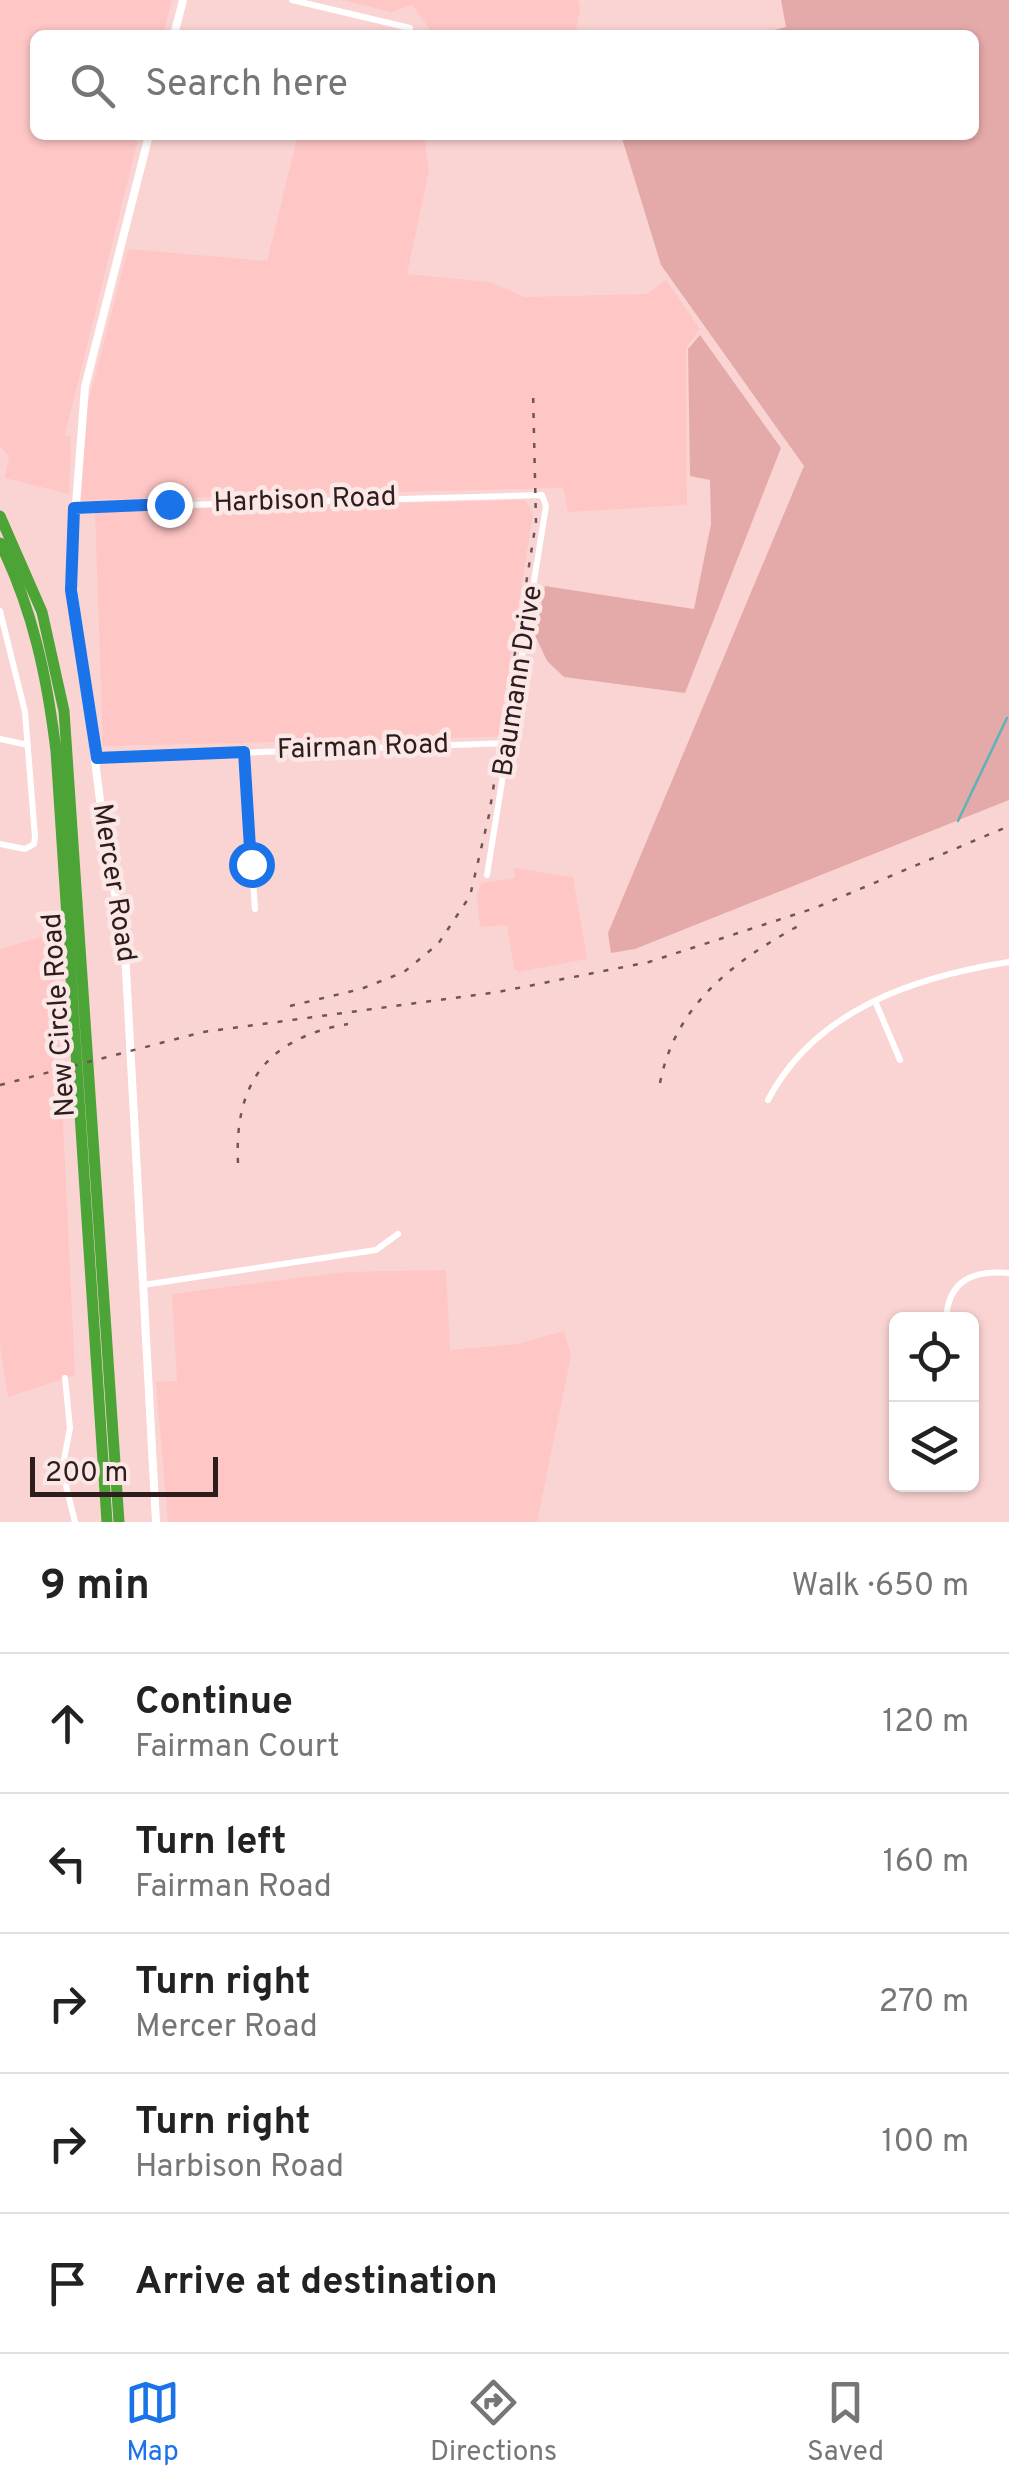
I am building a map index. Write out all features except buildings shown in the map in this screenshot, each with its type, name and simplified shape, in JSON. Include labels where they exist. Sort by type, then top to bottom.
[{"type":"highway","name":"New Circle Road","points":[[0,516],[42,612],[60,682],[107,1522]]},
{"type":"highway","name":"New Circle Road","points":[[0,543],[26,604],[48,686],[81,1036]]},
{"type":"highway","name":"New Circle Road","points":[[84,1092],[119,1522]]},
{"type":"street","points":[[175,30],[183,0]]},
{"type":"street","points":[[292,0],[410,28]]},
{"type":"street","name":"Mercer Road","points":[[148,140],[85,387],[71,590],[131,1024],[156,1522]]},
{"type":"street","name":"Harbison Road","points":[[74,508],[536,493]]},
{"type":"street","name":"Baumann Drive","points":[[486,875],[546,506],[545,498],[536,493]]},
{"type":"street","points":[[0,611],[28,746],[35,837],[31,847],[0,844]]},
{"type":"street","points":[[0,739],[28,746]]},
{"type":"street","name":"Fairman Road","points":[[97,758],[508,743]]},
{"type":"street","points":[[244,752],[255,910]]},
{"type":"street","points":[[768,1100],[808,1043],[842,1017],[922,982],[1009,962]]},
{"type":"street","points":[[875,1002],[900,1060]]},
{"type":"street","points":[[143,1285],[376,1250],[398,1234]]},
{"type":"street","points":[[948,1312],[952,1291],[964,1278],[979,1272],[1009,1273]]},
{"type":"street","points":[[65,1378],[70,1428],[62,1470],[76,1522]]},
{"type":"shaded area","points":[[0,0],[172,0],[164,30],[30,30],[30,140],[138,140],[65,435],[71,437],[69,494],[5,478],[9,457],[0,446]]},
{"type":"shaded area","points":[[342,0],[578,0],[580,8],[576,30],[431,30],[412,5],[391,12]]},
{"type":"shaded area","points":[[781,0],[1009,0],[1009,800],[635,949],[611,953],[608,933],[804,466],[661,265],[623,140],[979,140],[979,30],[774,30],[786,27]]},
{"type":"shaded area","points":[[297,140],[425,140],[429,170],[407,274],[489,282],[525,297],[647,294],[666,280],[700,329],[686,348],[687,505],[568,512],[563,488],[80,500],[84,419],[128,249],[267,261]]},
{"type":"shaded area","points":[[700,335],[781,448],[685,693],[564,677],[547,661],[535,635],[545,586],[694,609],[711,524],[710,480],[690,476],[688,349]]},
{"type":"shaded area","points":[[525,500],[533,513],[498,737],[103,746],[95,511]]},
{"type":"shaded area","points":[[514,868],[573,877],[587,959],[519,972],[514,969],[507,925],[480,927],[477,896],[481,883],[515,878]]},
{"type":"shaded area","points":[[54,933],[75,1375],[8,1397],[0,1346],[0,949]]},
{"type":"shaded area","points":[[446,1270],[450,1350],[517,1344],[564,1331],[571,1356],[537,1522],[168,1522],[156,1382],[177,1381],[172,1294],[345,1272]]},
{"type":"waterway","points":[[958,821],[1007,718]]},
{"type":"railway","points":[[290,1006],[361,989],[404,972],[438,944],[470,896],[489,815],[536,522],[533,391]]},
{"type":"railway","points":[[0,1085],[203,1032],[498,992],[649,962],[815,908],[1009,826]]},
{"type":"railway","points":[[660,1083],[668,1055],[693,1008],[731,970],[800,925]]},
{"type":"railway","points":[[238,1163],[242,1109],[262,1068],[296,1040],[348,1024]]},
{"type":"route","points":[[169,504],[74,508],[71,590],[90,691],[97,758],[244,752],[251,864]]}]
